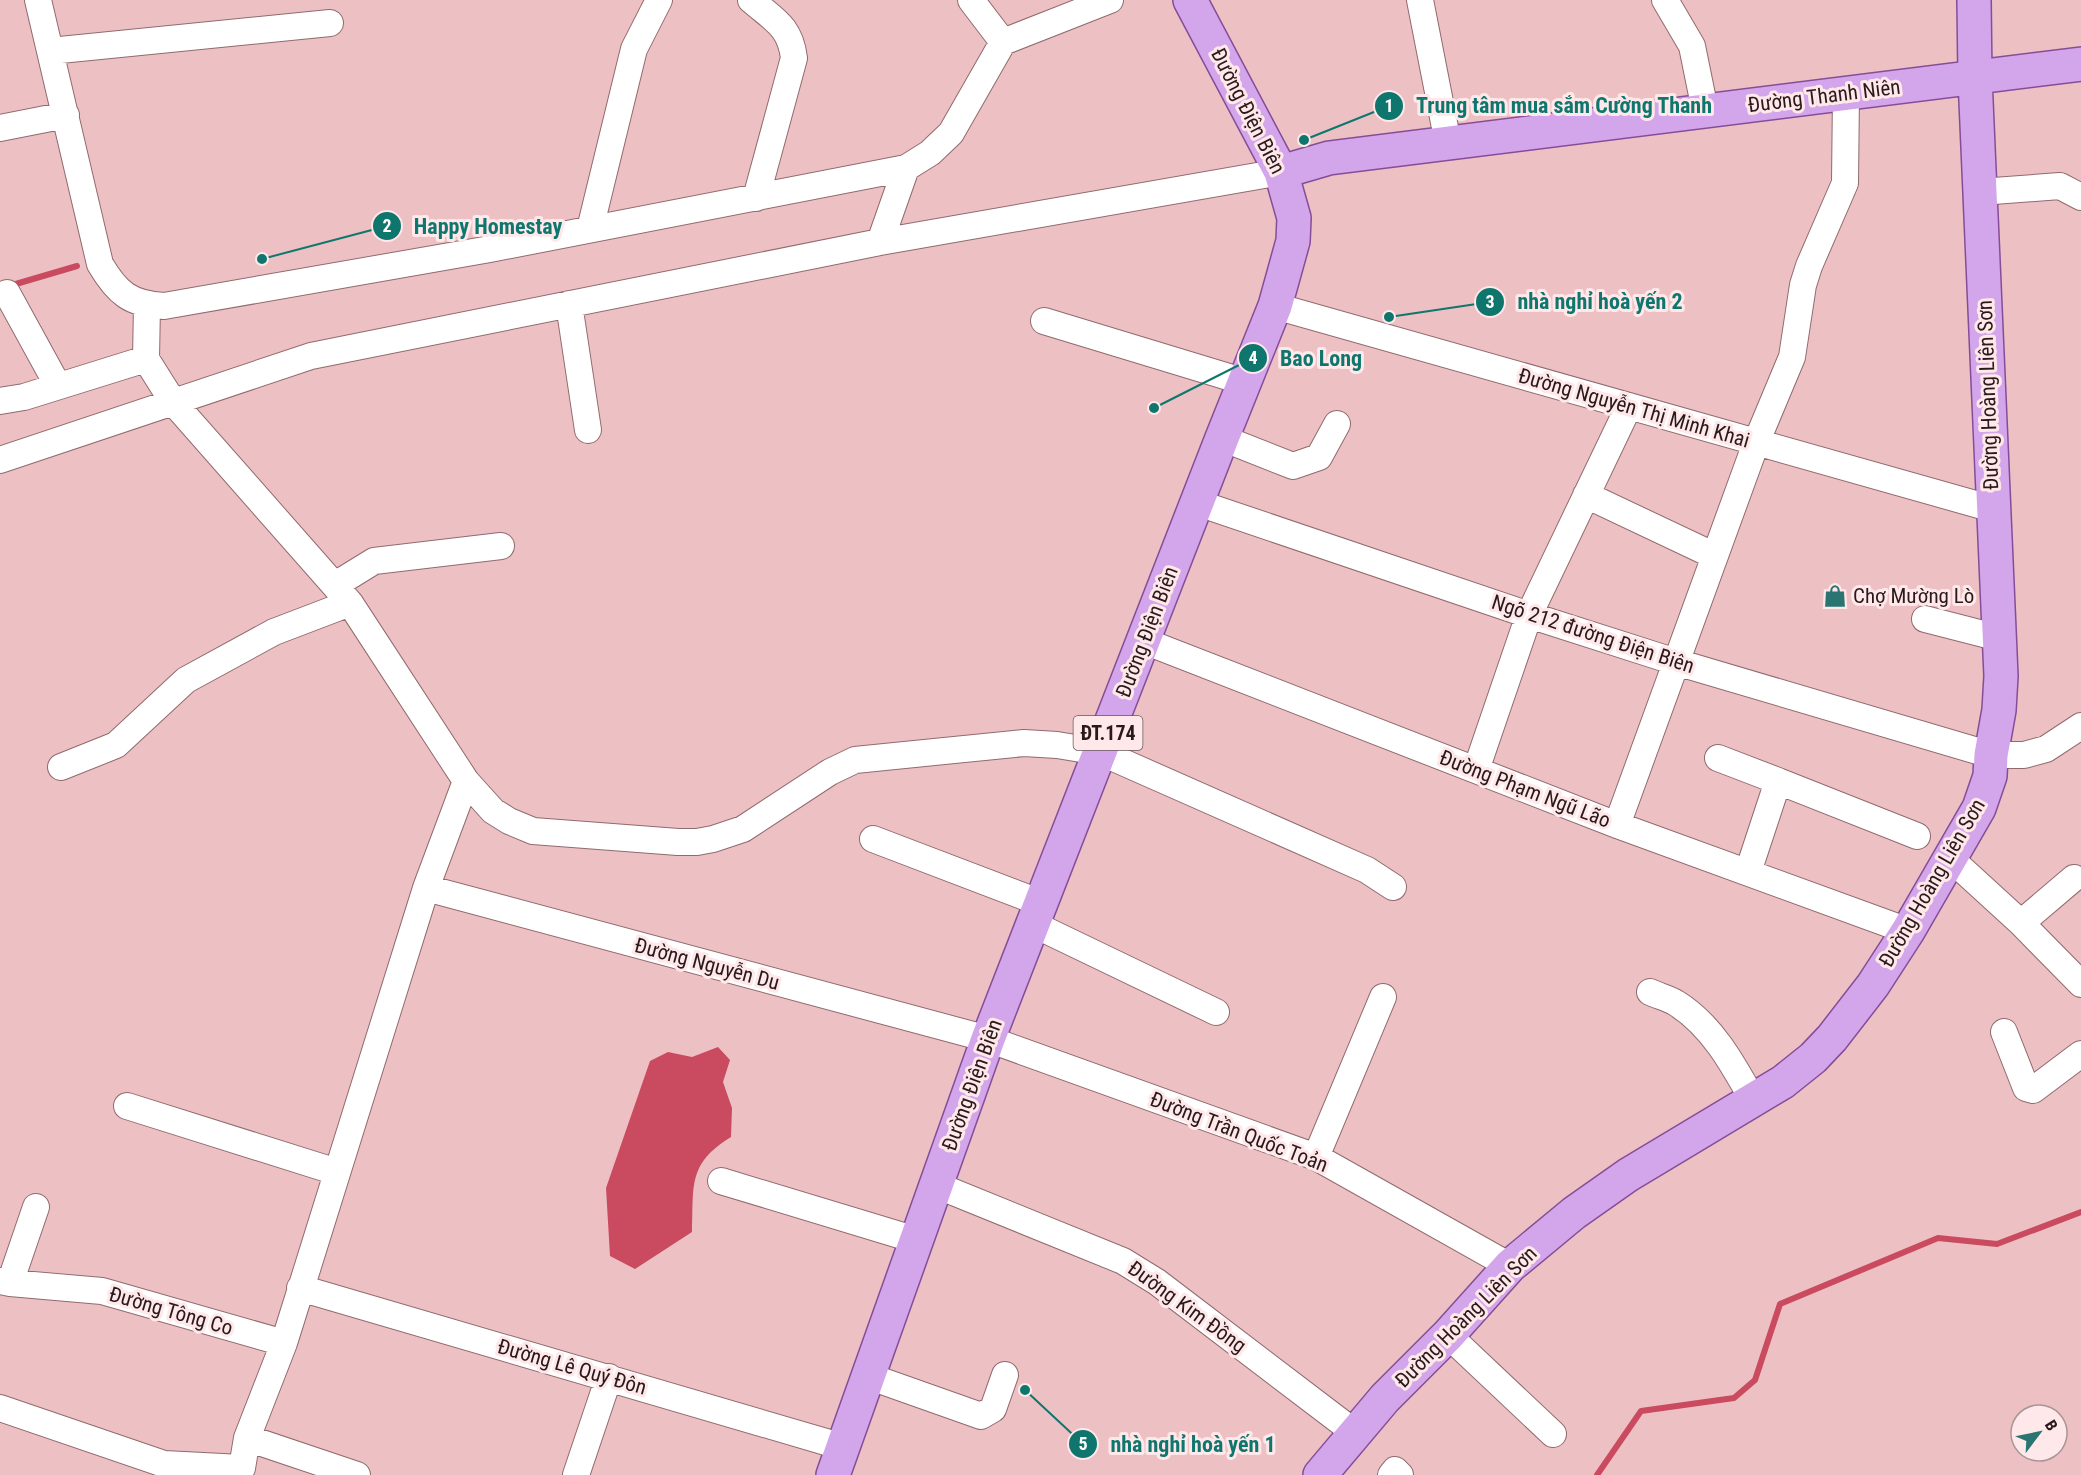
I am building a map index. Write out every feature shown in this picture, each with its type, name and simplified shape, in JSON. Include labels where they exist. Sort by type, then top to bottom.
[{"type":"main road","name":"Đường Điện Biên","points":[[838,1461],[988,1039],[1275,306],[1293,241],[1294,218],[1281,171],[1190,0]]},
{"type":"main road","name":"Đường Hoàng Liên Sơn","points":[[1320,1475],[1354,1432],[1448,1335],[1510,1266],[1574,1213],[1628,1175],[1754,1102],[1813,1058],[1873,985],[1908,931],[1979,808],[1990,777],[2001,676],[1975,78],[1974,0]]},
{"type":"main road","name":"Đường Thanh Niên","points":[[1281,171],[1329,158],[1448,142],[2081,64]]},
{"type":"street","points":[[38,0],[100,264],[111,283],[125,297],[147,305],[164,306],[591,229],[906,168],[930,153],[951,133],[1003,42],[1110,0]]},
{"type":"street","points":[[591,229],[634,48],[659,0]]},
{"type":"street","points":[[751,0],[783,28],[791,40],[794,58],[756,198]]},
{"type":"street","points":[[971,0],[1003,42]]},
{"type":"street","points":[[1420,0],[1448,142]]},
{"type":"street","points":[[1665,0],[1692,46],[1705,110]]},
{"type":"street","points":[[50,51],[330,23]]},
{"type":"street","points":[[1617,825],[1756,443],[1792,357],[1803,285],[1845,183],[1846,93]]},
{"type":"street","points":[[0,128],[66,115]]},
{"type":"street","points":[[880,242],[906,168]]},
{"type":"street","points":[[0,459],[310,356],[880,242],[1281,171]]},
{"type":"street","points":[[1980,192],[2060,186],[2081,197]]},
{"type":"street","points":[[7,292],[58,386]]},
{"type":"street","points":[[569,304],[588,430]]},
{"type":"street","points":[[147,305],[146,359],[173,402],[343,594],[466,781],[493,811],[508,821],[533,831],[654,841],[697,842],[743,829],[830,772],[843,765],[866,758],[1024,743],[1057,745],[1100,752],[1367,870],[1393,887]]},
{"type":"street","name":"Đường Nguyễn Thị Minh Khai","points":[[1275,306],[1993,509]]},
{"type":"street","points":[[1044,321],[1245,382]]},
{"type":"street","points":[[0,402],[24,397],[146,359]]},
{"type":"street","points":[[1476,770],[1529,615],[1629,406]]},
{"type":"street","points":[[1222,438],[1293,466],[1319,457],[1337,424]]},
{"type":"street","points":[[1586,495],[1715,556]]},
{"type":"street","name":"Ngõ 212 đường Điện Biên","points":[[1198,503],[1529,615],[1676,662],[1991,755],[2024,755],[2046,749],[2081,726]]},
{"type":"street","points":[[62,767],[116,745],[186,680],[343,594],[374,561],[501,546]]},
{"type":"street","points":[[1925,619],[2000,638]]},
{"type":"street","name":"Đường Phạm Ngũ Lão","points":[[1144,641],[1617,825],[1908,931]]},
{"type":"street","points":[[1718,758],[1917,836]]},
{"type":"street","points":[[0,1408],[164,1464],[242,1472],[247,1438],[284,1343],[426,888],[466,781]]},
{"type":"street","points":[[1748,872],[1778,781]]},
{"type":"street","points":[[873,839],[1037,913],[1216,1012]]},
{"type":"street","points":[[1951,859],[2080,981]]},
{"type":"street","points":[[2020,923],[2074,878]]},
{"type":"street","name":"Đường Nguyễn Du","points":[[426,888],[988,1039]]},
{"type":"street","points":[[1650,992],[1675,1002],[1694,1017],[1717,1043],[1754,1102]]},
{"type":"street","points":[[1316,1157],[1383,997]]},
{"type":"street","points":[[2004,1032],[2026,1088],[2033,1090],[2081,1054]]},
{"type":"street","name":"Đường Trần Quốc Toản","points":[[988,1039],[1316,1157],[1510,1266]]},
{"type":"street","points":[[128,1106],[337,1172]]},
{"type":"street","points":[[722,1181],[916,1240]]},
{"type":"street","name":"Đường Kim Đồng","points":[[936,1185],[1123,1261],[1157,1282],[1354,1432]]},
{"type":"street","points":[[5,1282],[36,1207]]},
{"type":"street","name":"Đường Tông Co","points":[[5,1282],[102,1291],[284,1343]]},
{"type":"street","name":"Đường Lê Quý Đôn","points":[[300,1288],[609,1377],[838,1461]]},
{"type":"street","points":[[1448,1335],[1553,1434]]},
{"type":"street","points":[[868,1376],[981,1416],[993,1409],[1005,1375]]},
{"type":"street","points":[[576,1475],[609,1377]]},
{"type":"street","points":[[247,1438],[357,1475]]},
{"type":"street","points":[[1391,1475],[1395,1470],[1400,1475]]},
{"type":"shaded area","points":[[718,1047],[730,1060],[723,1082],[732,1108],[731,1137],[717,1147],[700,1167],[694,1189],[692,1232],[635,1269],[610,1256],[606,1188],[650,1061],[668,1052],[692,1057]]},
{"type":"waterway","points":[[9,286],[77,266]]},
{"type":"waterway","points":[[1597,1475],[1641,1411],[1734,1398],[1755,1380],[1780,1304],[1938,1238],[1997,1244],[2081,1212]]},
{"type":"place","name":"Trung tâm mua sắm Cường Thanh","points":[[1304,140]]},
{"type":"place","name":"Happy Homestay","points":[[262,259]]},
{"type":"place","name":"nhà nghỉ hoà yến 2","points":[[1389,317]]},
{"type":"place","name":"Bao Long","points":[[1154,408]]},
{"type":"place","name":"Chợ Mường Lò","points":[[1835,596]]},
{"type":"place","name":"nhà nghỉ hoà yến 1","points":[[1025,1390]]}]
